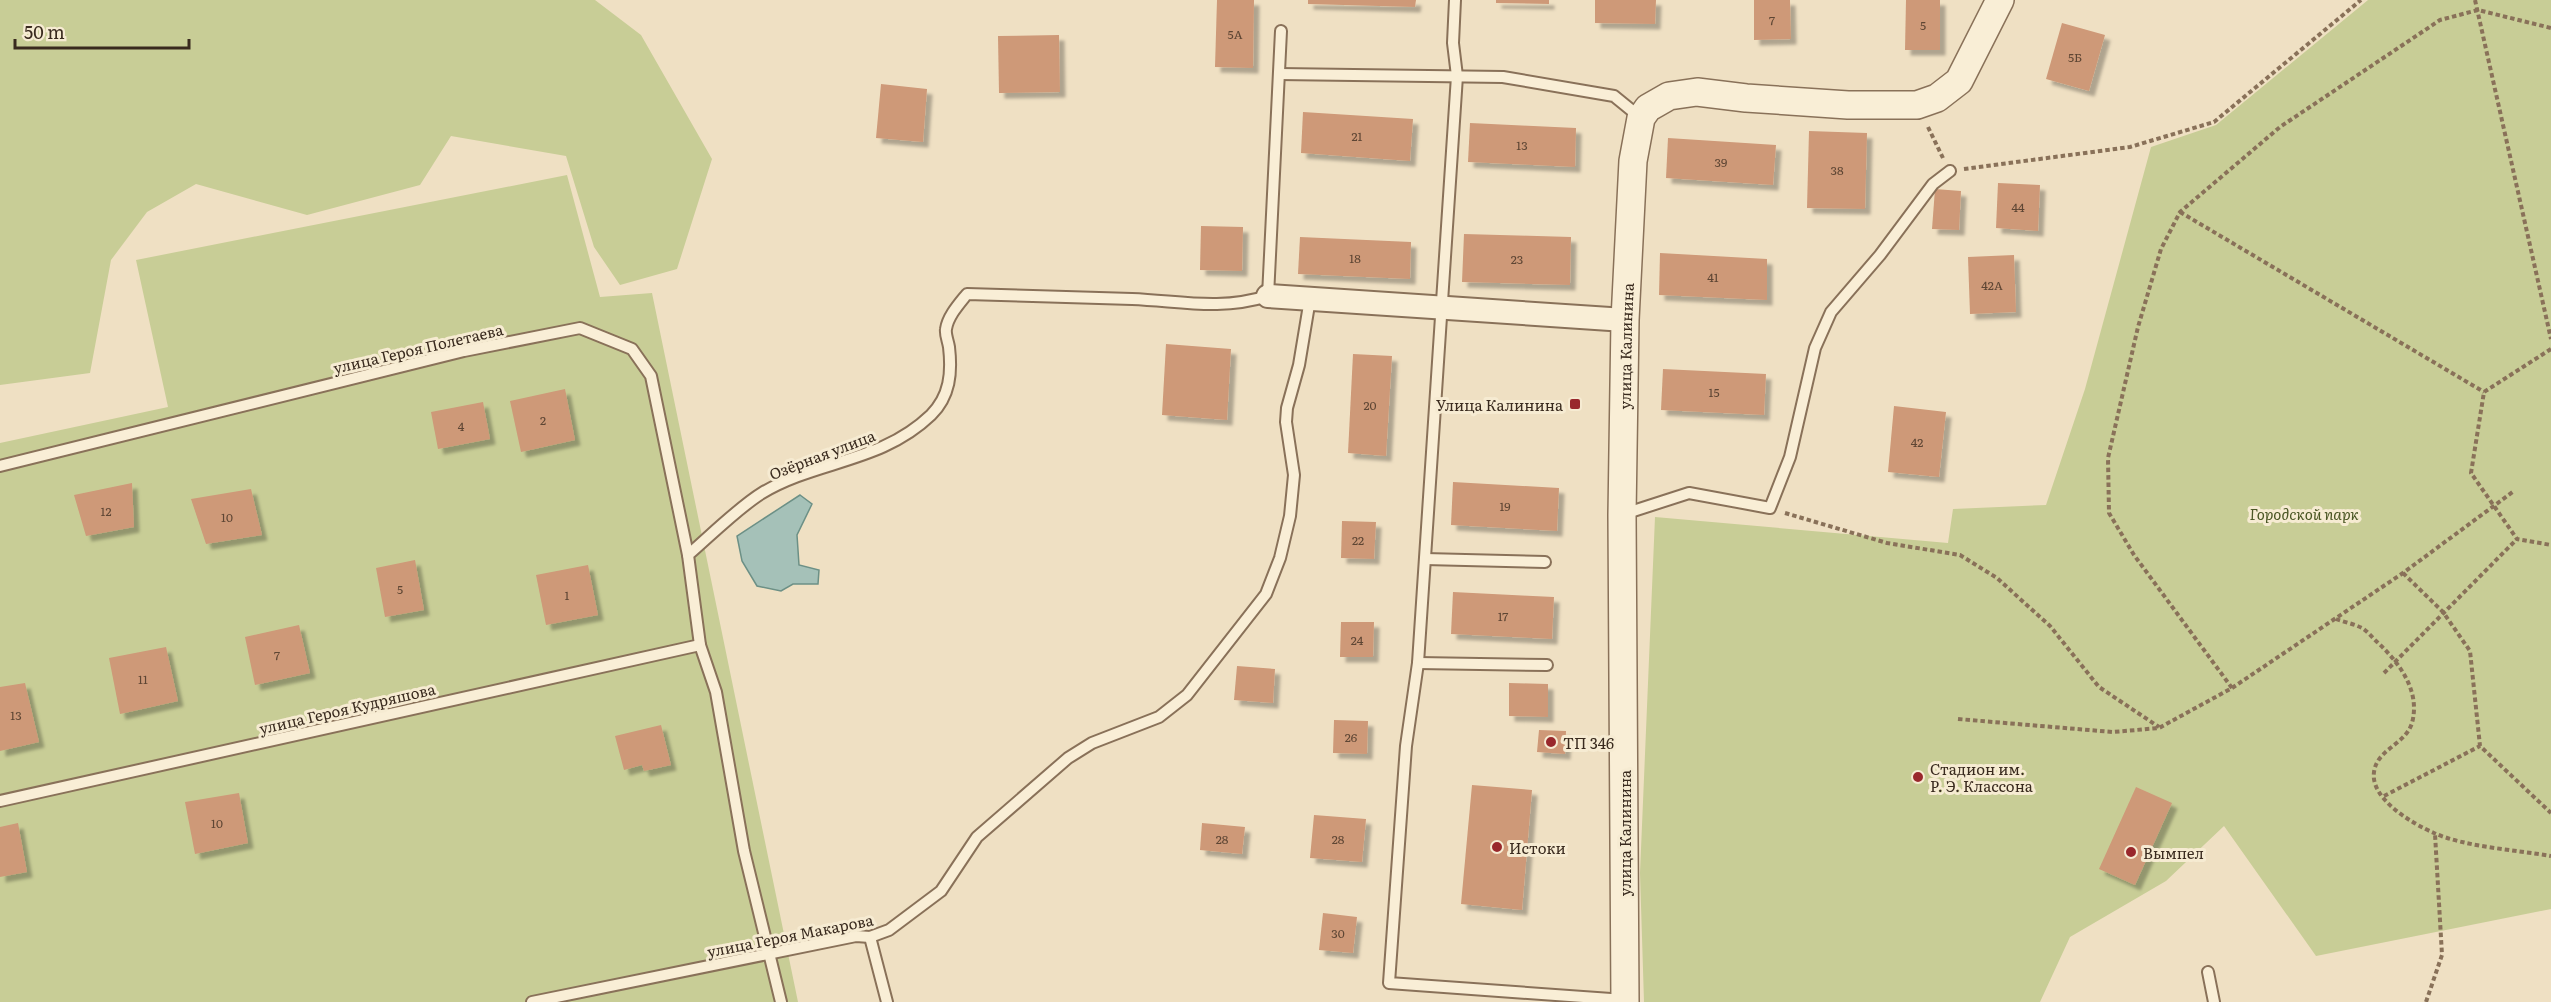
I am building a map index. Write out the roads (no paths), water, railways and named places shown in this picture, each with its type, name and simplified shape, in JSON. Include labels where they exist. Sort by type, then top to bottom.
[{"type":"street","points":[[1641,118],[1648,108],[1669,96],[1697,92],[1848,105],[1917,105],[1937,98],[1959,81],[2000,0]]},
{"type":"street","name":"улица Калинина","points":[[1625,1001],[1622,515],[1625,320],[1633,160],[1641,118]]},
{"type":"street","points":[[1268,297],[1625,320]]},
{"type":"lane","points":[[1455,0],[1453,43],[1457,76],[1443,310],[1418,663],[1406,746],[1389,983],[1625,1001]]},
{"type":"lane","points":[[1268,297],[1281,31]]},
{"type":"lane","points":[[1279,74],[1503,77],[1614,96],[1641,118]]},
{"type":"lane","points":[[1622,515],[1689,493],[1770,508],[1790,457],[1815,348],[1831,312],[1880,255],[1933,184],[1950,171]]},
{"type":"lane","name":"Озёрная улица","points":[[688,555],[760,494],[794,478],[847,462],[884,447],[915,428],[932,414],[947,395],[949,348],[945,329],[956,307],[967,294],[1134,299],[1217,306],[1268,297]]},
{"type":"lane","name":"улица Героя Макарова","points":[[532,1002],[856,936],[870,937],[889,930],[941,891],[977,837],[1068,758],[1092,743],[1159,717],[1187,695],[1266,594],[1280,558],[1290,516],[1294,475],[1286,422],[1287,408],[1299,365],[1310,299]]},
{"type":"lane","name":"улица Героя Полетаева","points":[[0,466],[464,351],[580,328],[632,349],[651,376],[688,555]]},
{"type":"lane","points":[[688,555],[700,645],[716,692],[744,851],[781,1002]]},
{"type":"lane","points":[[1425,559],[1545,562]]},
{"type":"lane","name":"улица Героя Кудряшова","points":[[0,801],[700,645]]},
{"type":"lane","points":[[1418,663],[1547,665]]},
{"type":"lane","points":[[870,937],[887,1002]]},
{"type":"lane","points":[[2208,972],[2214,1002]]},
{"type":"water","points":[[800,495],[812,504],[797,535],[799,565],[819,570],[818,584],[793,584],[781,591],[757,586],[742,561],[737,536]]},
{"type":"place","name":"Улица Калинина","points":[[1575,404]]},
{"type":"place","name":"ТП 346","points":[[1551,742]]},
{"type":"place","name":"Стадион им. Р. Э. Классона","points":[[1918,777]]},
{"type":"place","name":"Истоки","points":[[1497,847]]},
{"type":"place","name":"Вымпел","points":[[2131,852]]},
{"type":"park label","name":"Городской парк","points":[[2304,513]]}]
